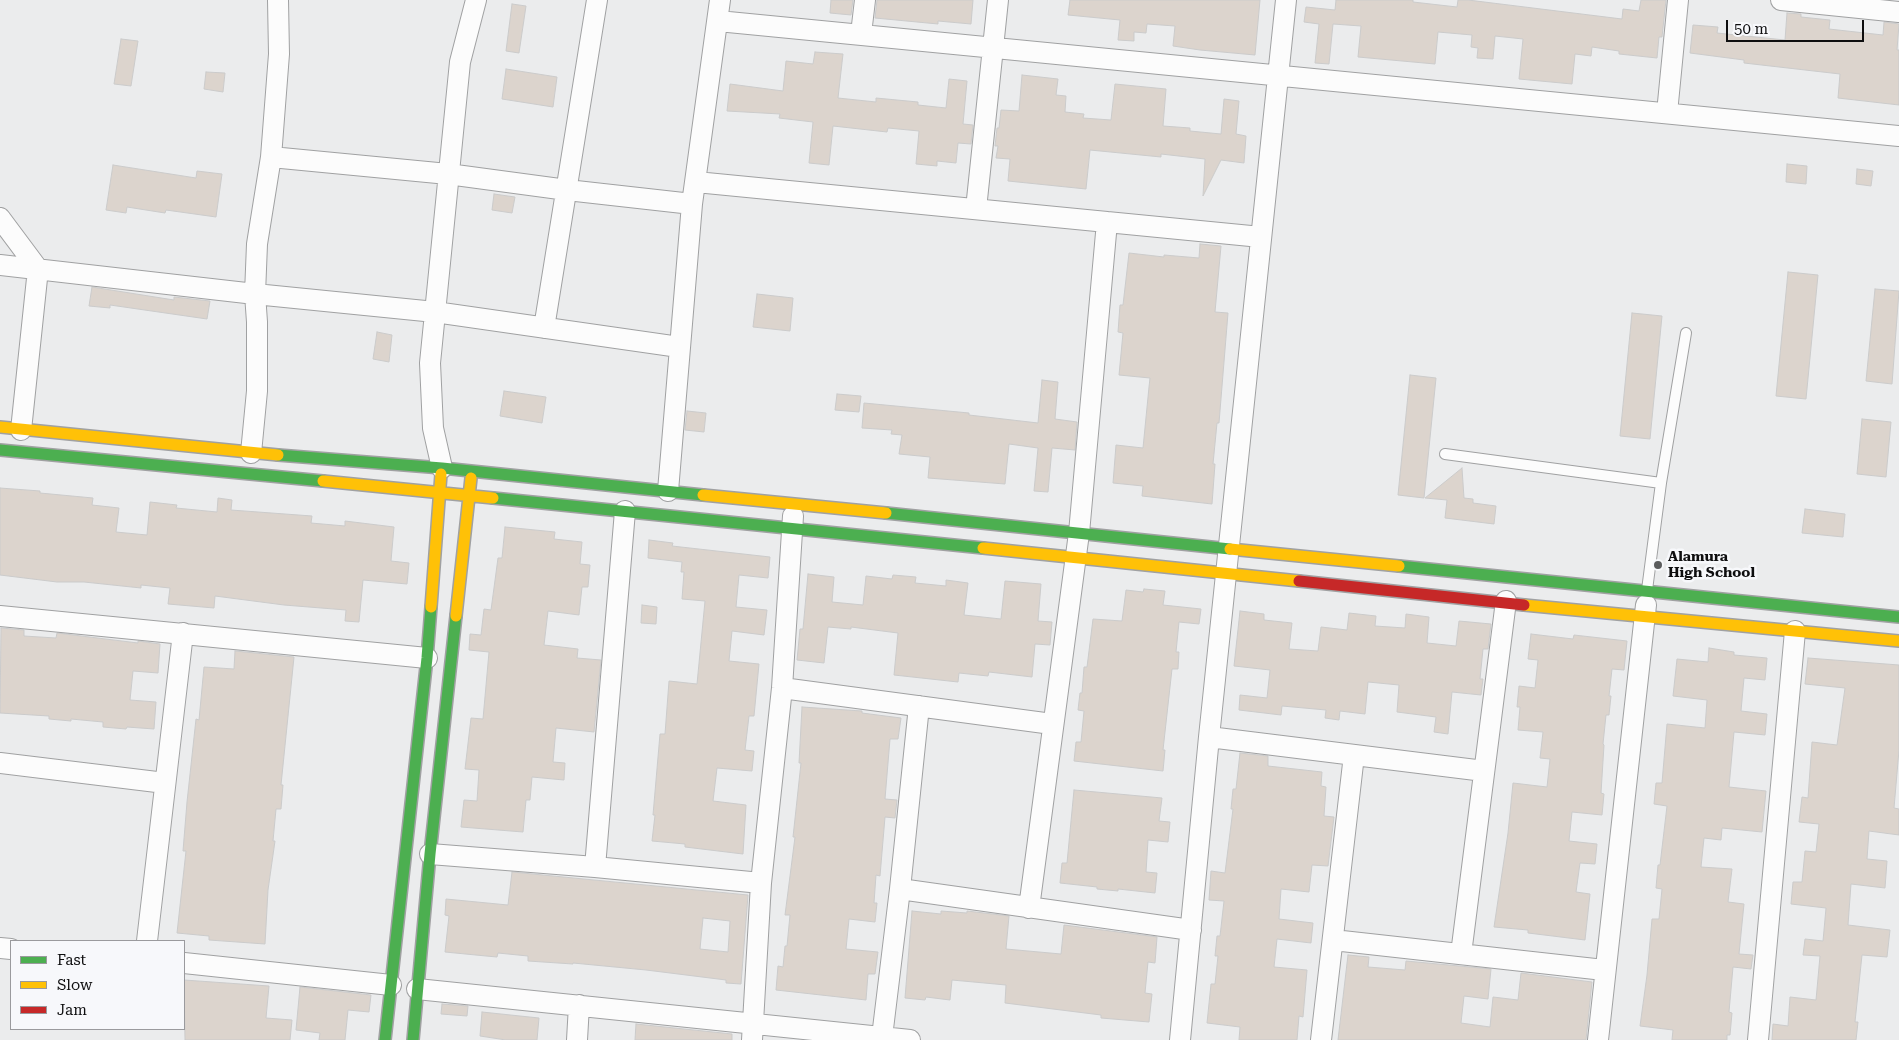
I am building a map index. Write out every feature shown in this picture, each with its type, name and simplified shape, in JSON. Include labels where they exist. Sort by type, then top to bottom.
[{"type":"street","points":[[251,453],[257,391],[255,294],[257,244],[272,157],[279,54],[278,0]]},
{"type":"street","points":[[385,1040],[427,658],[442,468],[433,428],[430,363],[434,312],[460,62],[476,0]]},
{"type":"street","points":[[544,328],[597,0]]},
{"type":"street","points":[[668,491],[692,204],[720,0]]},
{"type":"street","points":[[862,34],[865,0]]},
{"type":"street","points":[[976,209],[998,0]]},
{"type":"street","points":[[1180,1040],[1209,737],[1286,0]]},
{"type":"street","points":[[1667,114],[1678,0]]},
{"type":"street","points":[[1781,0],[1824,2],[1899,12]]},
{"type":"street","points":[[718,20],[1899,136]]},
{"type":"street","points":[[272,157],[448,174],[692,204]]},
{"type":"street","points":[[696,182],[1260,238]]},
{"type":"street","points":[[0,218],[38,269],[21,430]]},
{"type":"street","points":[[1028,908],[1079,533],[1107,222]]},
{"type":"street","points":[[0,265],[434,312],[679,347]]},
{"type":"street","points":[[0,427],[251,453],[442,468],[1899,617]]},
{"type":"street","points":[[0,450],[440,492],[1227,572],[1644,617],[1899,641]]},
{"type":"street","points":[[413,1040],[430,854],[471,471]]},
{"type":"street","points":[[753,1032],[761,883],[782,688],[795,504]]},
{"type":"street","points":[[595,867],[625,511]]},
{"type":"street","points":[[1598,1040],[1604,970],[1647,591]]},
{"type":"street","points":[[1461,954],[1506,601]]},
{"type":"street","points":[[0,616],[427,658]]},
{"type":"street","points":[[1758,1040],[1795,631]]},
{"type":"street","points":[[147,940],[182,633]]},
{"type":"street","points":[[782,688],[1052,724]]},
{"type":"street","points":[[882,1037],[919,706]]},
{"type":"street","points":[[1209,737],[1484,771]]},
{"type":"street","points":[[1321,1040],[1354,755]]},
{"type":"street","points":[[0,762],[166,783]]},
{"type":"street","points":[[430,854],[761,883]]},
{"type":"street","points":[[900,889],[1191,930]]},
{"type":"street","points":[[1333,940],[1604,970]]},
{"type":"street","points":[[185,963],[391,985]]},
{"type":"street","points":[[417,989],[579,1006],[753,1032],[882,1037],[910,1040]]},
{"type":"street","points":[[577,1040],[579,1006]]},
{"type":"lane","points":[[1647,591],[1661,483],[1686,333]]},
{"type":"lane","points":[[1445,454],[1661,483]]},
{"type":"building","points":[[831,0],[853,0],[851,15],[830,13]]},
{"type":"building","points":[[877,0],[973,0],[971,24],[938,21],[938,24],[875,18]]},
{"type":"building","points":[[1070,0],[1260,0],[1255,55],[1173,46],[1175,26],[1147,24],[1146,33],[1134,32],[1134,41],[1118,40],[1120,20],[1068,15]]},
{"type":"building","points":[[1336,0],[1413,0],[1413,2],[1457,7],[1458,0],[1468,0],[1622,19],[1623,9],[1639,11],[1641,0],[1666,0],[1662,37],[1659,37],[1657,58],[1619,54],[1619,51],[1592,47],[1591,56],[1575,54],[1572,84],[1519,79],[1523,39],[1495,36],[1493,59],[1477,58],[1478,48],[1471,47],[1472,35],[1438,32],[1435,64],[1358,57],[1361,26],[1333,24],[1329,64],[1315,63],[1319,24],[1304,22],[1306,7],[1335,10]]},
{"type":"building","points":[[512,4],[526,6],[519,53],[506,51]]},
{"type":"building","points":[[1787,13],[1801,14],[1801,17],[1830,20],[1829,29],[1883,35],[1884,22],[1899,24],[1897,50],[1899,50],[1899,105],[1838,98],[1840,74],[1744,63],[1744,60],[1690,53],[1693,25],[1718,27],[1717,33],[1785,40]]},
{"type":"building","points":[[121,39],[138,41],[131,86],[114,84]]},
{"type":"building","points":[[815,52],[843,54],[838,98],[876,102],[876,98],[918,102],[918,105],[946,108],[949,79],[967,81],[963,124],[973,125],[971,144],[958,143],[956,163],[937,161],[937,166],[916,164],[919,131],[888,128],[887,132],[833,126],[829,165],[809,163],[813,122],[779,118],[780,114],[727,111],[730,84],[783,91],[786,61],[813,64]]},
{"type":"building","points":[[506,69],[557,77],[553,107],[502,99]]},
{"type":"building","points":[[206,72],[225,73],[223,92],[204,89]]},
{"type":"building","points":[[1022,75],[1058,79],[1056,95],[1066,96],[1065,112],[1084,114],[1083,118],[1111,120],[1115,84],[1166,89],[1163,126],[1190,128],[1190,131],[1221,134],[1224,99],[1239,101],[1236,134],[1246,136],[1244,163],[1221,160],[1203,196],[1205,159],[1161,154],[1161,157],[1090,150],[1086,189],[1008,181],[1010,159],[996,158],[998,146],[995,146],[997,128],[999,128],[1001,110],[1019,111]]},
{"type":"building","points":[[1787,164],[1807,166],[1806,184],[1786,182]]},
{"type":"building","points":[[113,165],[196,178],[197,171],[222,174],[216,217],[166,210],[165,213],[127,207],[126,213],[106,210]]},
{"type":"building","points":[[1857,169],[1873,171],[1871,186],[1856,184]]},
{"type":"building","points":[[494,194],[515,197],[512,213],[492,210]]},
{"type":"building","points":[[1200,244],[1221,246],[1215,312],[1228,313],[1219,423],[1217,423],[1213,464],[1215,464],[1212,504],[1142,496],[1143,486],[1113,483],[1116,445],[1143,448],[1150,378],[1119,375],[1123,333],[1118,332],[1120,305],[1123,305],[1129,253],[1199,258]]},
{"type":"building","points":[[1788,272],[1818,275],[1806,399],[1776,396]]},
{"type":"building","points":[[92,287],[174,300],[174,297],[210,301],[207,319],[110,305],[110,308],[89,306]]},
{"type":"building","points":[[1875,289],[1899,291],[1892,384],[1866,381]]},
{"type":"building","points":[[757,294],[793,298],[790,331],[753,327]]},
{"type":"building","points":[[1632,313],[1662,316],[1650,439],[1620,436]]},
{"type":"building","points":[[377,332],[392,335],[389,362],[373,359]]},
{"type":"building","points":[[1410,375],[1436,378],[1424,498],[1398,495]]},
{"type":"building","points":[[1042,380],[1058,382],[1055,419],[1077,422],[1075,450],[1052,448],[1048,492],[1034,491],[1038,448],[1009,444],[1005,484],[928,478],[930,457],[899,454],[902,435],[891,434],[892,430],[862,428],[864,403],[969,413],[969,415],[1038,423]]},
{"type":"building","points":[[504,391],[546,397],[542,423],[500,416]]},
{"type":"building","points":[[837,394],[861,396],[859,412],[835,410]]},
{"type":"building","points":[[687,411],[706,413],[704,432],[685,430]]},
{"type":"building","points":[[1862,419],[1891,422],[1886,477],[1857,474]]},
{"type":"building","points":[[1462,468],[1464,498],[1473,499],[1473,503],[1496,506],[1494,524],[1445,518],[1447,500],[1425,498]]},
{"type":"building","points":[[0,488],[93,498],[92,505],[119,508],[116,532],[147,535],[150,502],[177,505],[176,508],[217,512],[218,498],[232,500],[231,510],[312,516],[311,523],[345,526],[345,521],[394,527],[391,561],[409,563],[407,584],[363,580],[359,622],[345,621],[346,610],[284,605],[215,596],[214,608],[168,604],[170,588],[141,585],[141,588],[84,582],[57,582],[0,575]]},
{"type":"building","points":[[1805,509],[1845,514],[1843,537],[1802,533]]},
{"type":"building","points":[[505,527],[555,532],[554,539],[582,542],[580,564],[590,565],[588,587],[582,587],[579,615],[548,611],[544,645],[578,649],[577,658],[601,660],[594,732],[556,728],[553,762],[565,763],[564,780],[532,777],[530,800],[526,800],[523,832],[461,827],[464,800],[477,801],[479,770],[465,769],[471,718],[483,719],[489,652],[469,650],[470,634],[481,635],[484,609],[491,610],[498,558],[502,558]]},
{"type":"building","points":[[649,540],[673,543],[672,546],[770,557],[768,578],[739,575],[736,607],[767,610],[764,635],[732,631],[729,661],[759,664],[754,716],[749,716],[745,750],[754,751],[752,771],[717,768],[713,801],[746,805],[743,854],[685,847],[685,844],[652,841],[660,734],[665,734],[669,681],[697,684],[705,601],[682,599],[684,572],[681,572],[682,562],[648,558]]},
{"type":"building","points":[[808,574],[834,577],[832,602],[863,605],[866,576],[892,579],[893,575],[916,577],[915,583],[946,586],[946,580],[968,583],[964,615],[1001,619],[1005,581],[1041,584],[1038,621],[1052,622],[1050,645],[1035,644],[1032,677],[989,672],[988,676],[959,673],[958,682],[894,675],[898,633],[851,627],[851,629],[828,627],[824,663],[797,660],[800,629],[803,629]]},
{"type":"building","points":[[1144,589],[1165,591],[1163,605],[1201,609],[1199,624],[1179,622],[1176,652],[1179,652],[1178,669],[1172,669],[1163,750],[1165,750],[1163,771],[1074,761],[1076,742],[1081,742],[1084,711],[1078,710],[1080,693],[1082,693],[1084,667],[1087,667],[1093,619],[1122,621],[1126,590],[1143,592]]},
{"type":"building","points":[[642,605],[657,607],[656,624],[641,623]]},
{"type":"building","points":[[1240,611],[1264,614],[1264,620],[1292,623],[1289,649],[1318,651],[1321,627],[1347,630],[1349,613],[1376,616],[1375,626],[1405,628],[1406,614],[1429,617],[1427,643],[1456,646],[1459,621],[1491,624],[1488,649],[1483,649],[1480,679],[1483,679],[1481,695],[1452,692],[1448,734],[1434,732],[1436,717],[1397,712],[1399,685],[1368,682],[1365,714],[1340,711],[1339,720],[1325,718],[1326,710],[1282,706],[1281,715],[1239,710],[1240,695],[1267,698],[1270,670],[1234,666]]},
{"type":"building","points":[[1,628],[24,630],[24,636],[56,638],[57,633],[160,644],[158,673],[133,671],[130,700],[156,702],[154,729],[103,727],[103,722],[71,719],[71,721],[49,719],[49,716],[0,713]]},
{"type":"building","points":[[1531,634],[1573,639],[1574,635],[1627,641],[1624,670],[1612,669],[1609,715],[1606,715],[1603,744],[1601,793],[1604,794],[1602,815],[1572,812],[1569,841],[1597,844],[1595,864],[1580,863],[1576,892],[1590,894],[1585,940],[1528,933],[1528,930],[1494,927],[1508,833],[1513,783],[1547,787],[1550,759],[1540,758],[1543,732],[1518,730],[1520,707],[1517,707],[1519,686],[1535,688],[1538,660],[1528,659]]},
{"type":"building","points":[[1709,648],[1734,652],[1734,655],[1767,658],[1765,680],[1744,678],[1741,711],[1767,714],[1765,735],[1734,732],[1729,787],[1766,791],[1762,832],[1722,828],[1721,840],[1704,838],[1701,867],[1732,869],[1728,902],[1744,904],[1739,954],[1753,955],[1751,969],[1733,967],[1729,1012],[1732,1013],[1730,1035],[1727,1035],[1727,1040],[1672,1040],[1673,1030],[1640,1026],[1652,919],[1659,919],[1662,889],[1656,888],[1667,806],[1654,804],[1656,783],[1662,783],[1667,724],[1705,728],[1707,700],[1673,696],[1677,659],[1708,662]]},
{"type":"building","points":[[235,651],[294,657],[281,785],[283,785],[281,809],[276,809],[273,841],[275,841],[268,890],[265,944],[209,940],[209,936],[177,933],[186,851],[183,851],[187,802],[196,719],[199,720],[204,667],[234,669]]},
{"type":"building","points":[[1808,658],[1899,665],[1899,750],[1894,808],[1899,809],[1899,835],[1869,831],[1867,859],[1887,861],[1885,888],[1851,884],[1848,925],[1890,930],[1887,957],[1862,955],[1855,1022],[1858,1022],[1856,1040],[1772,1040],[1773,1024],[1788,1026],[1790,997],[1816,1000],[1820,956],[1803,955],[1805,939],[1823,941],[1826,908],[1791,904],[1793,882],[1802,882],[1805,851],[1816,852],[1819,824],[1799,822],[1802,797],[1808,798],[1812,742],[1837,745],[1845,688],[1805,684]]},
{"type":"building","points":[[802,707],[862,711],[862,713],[901,718],[898,739],[890,739],[885,799],[897,800],[895,818],[885,817],[880,876],[876,875],[874,903],[877,903],[875,922],[849,919],[846,949],[878,952],[875,974],[868,974],[866,1000],[776,990],[778,966],[783,967],[785,946],[787,946],[790,915],[785,915],[795,837],[793,837],[801,763],[799,763]]},
{"type":"building","points":[[1240,753],[1268,756],[1268,766],[1322,772],[1321,786],[1326,787],[1324,816],[1334,817],[1328,866],[1312,865],[1309,892],[1281,889],[1279,919],[1313,923],[1311,943],[1277,939],[1274,967],[1307,970],[1303,1017],[1299,1016],[1297,1040],[1239,1040],[1240,1027],[1207,1023],[1211,984],[1215,984],[1218,956],[1215,956],[1217,936],[1220,936],[1224,901],[1209,900],[1211,871],[1225,873],[1233,809],[1231,809],[1233,789],[1236,789]]},
{"type":"building","points":[[1074,790],[1162,798],[1159,821],[1170,822],[1168,842],[1148,840],[1146,872],[1157,873],[1155,893],[1097,889],[1097,887],[1060,883],[1062,863],[1067,863]]},
{"type":"building","points":[[512,872],[748,895],[741,984],[726,983],[726,980],[646,970],[528,961],[528,956],[498,953],[497,957],[445,952],[449,916],[445,915],[446,899],[508,905]],"holes":[[[703,918],[730,921],[728,952],[700,949]]]},
{"type":"building","points":[[912,911],[941,914],[941,911],[967,913],[967,911],[1009,916],[1006,949],[1061,954],[1064,925],[1157,937],[1155,963],[1148,962],[1145,993],[1152,994],[1149,1022],[1101,1018],[1101,1015],[1005,1003],[1006,985],[952,980],[950,1000],[926,997],[925,1000],[905,998]]},
{"type":"building","points":[[1348,955],[1369,957],[1368,967],[1405,970],[1406,961],[1491,969],[1488,999],[1464,996],[1461,1023],[1490,1027],[1493,997],[1518,1000],[1521,973],[1592,982],[1586,1040],[1338,1040]]},
{"type":"building","points":[[185,980],[269,986],[266,1018],[292,1020],[290,1040],[185,1040]]},
{"type":"building","points":[[300,987],[371,995],[369,1012],[348,1010],[345,1040],[319,1040],[320,1033],[296,1030]]},
{"type":"building","points":[[442,1004],[468,1006],[467,1016],[441,1014]]},
{"type":"building","points":[[482,1012],[539,1018],[537,1040],[506,1040],[480,1036]]},
{"type":"building","points":[[636,1024],[732,1034],[732,1040],[635,1040]]},
{"type":"traffic: fast","points":[[0,450],[323,481]]},
{"type":"traffic: fast","points":[[278,455],[442,468],[703,495]]},
{"type":"traffic: fast","points":[[493,498],[983,548]]},
{"type":"traffic: fast","points":[[886,513],[1230,549]]},
{"type":"traffic: fast","points":[[1399,566],[1899,617]]},
{"type":"traffic: fast","points":[[385,1040],[431,607]]},
{"type":"traffic: fast","points":[[413,1040],[430,854],[456,616]]},
{"type":"traffic: slow","points":[[0,427],[278,455]]},
{"type":"traffic: slow","points":[[431,607],[441,474]]},
{"type":"traffic: slow","points":[[456,616],[471,478]]},
{"type":"traffic: slow","points":[[323,481],[493,498]]},
{"type":"traffic: slow","points":[[703,495],[886,513]]},
{"type":"traffic: slow","points":[[983,548],[1299,581]]},
{"type":"traffic: slow","points":[[1230,549],[1399,566]]},
{"type":"traffic: slow","points":[[1524,605],[1899,641]]},
{"type":"traffic: jam","points":[[1299,581],[1524,605]]},
{"type":"place","name":"Alamura High School","points":[[1658,565]]}]
